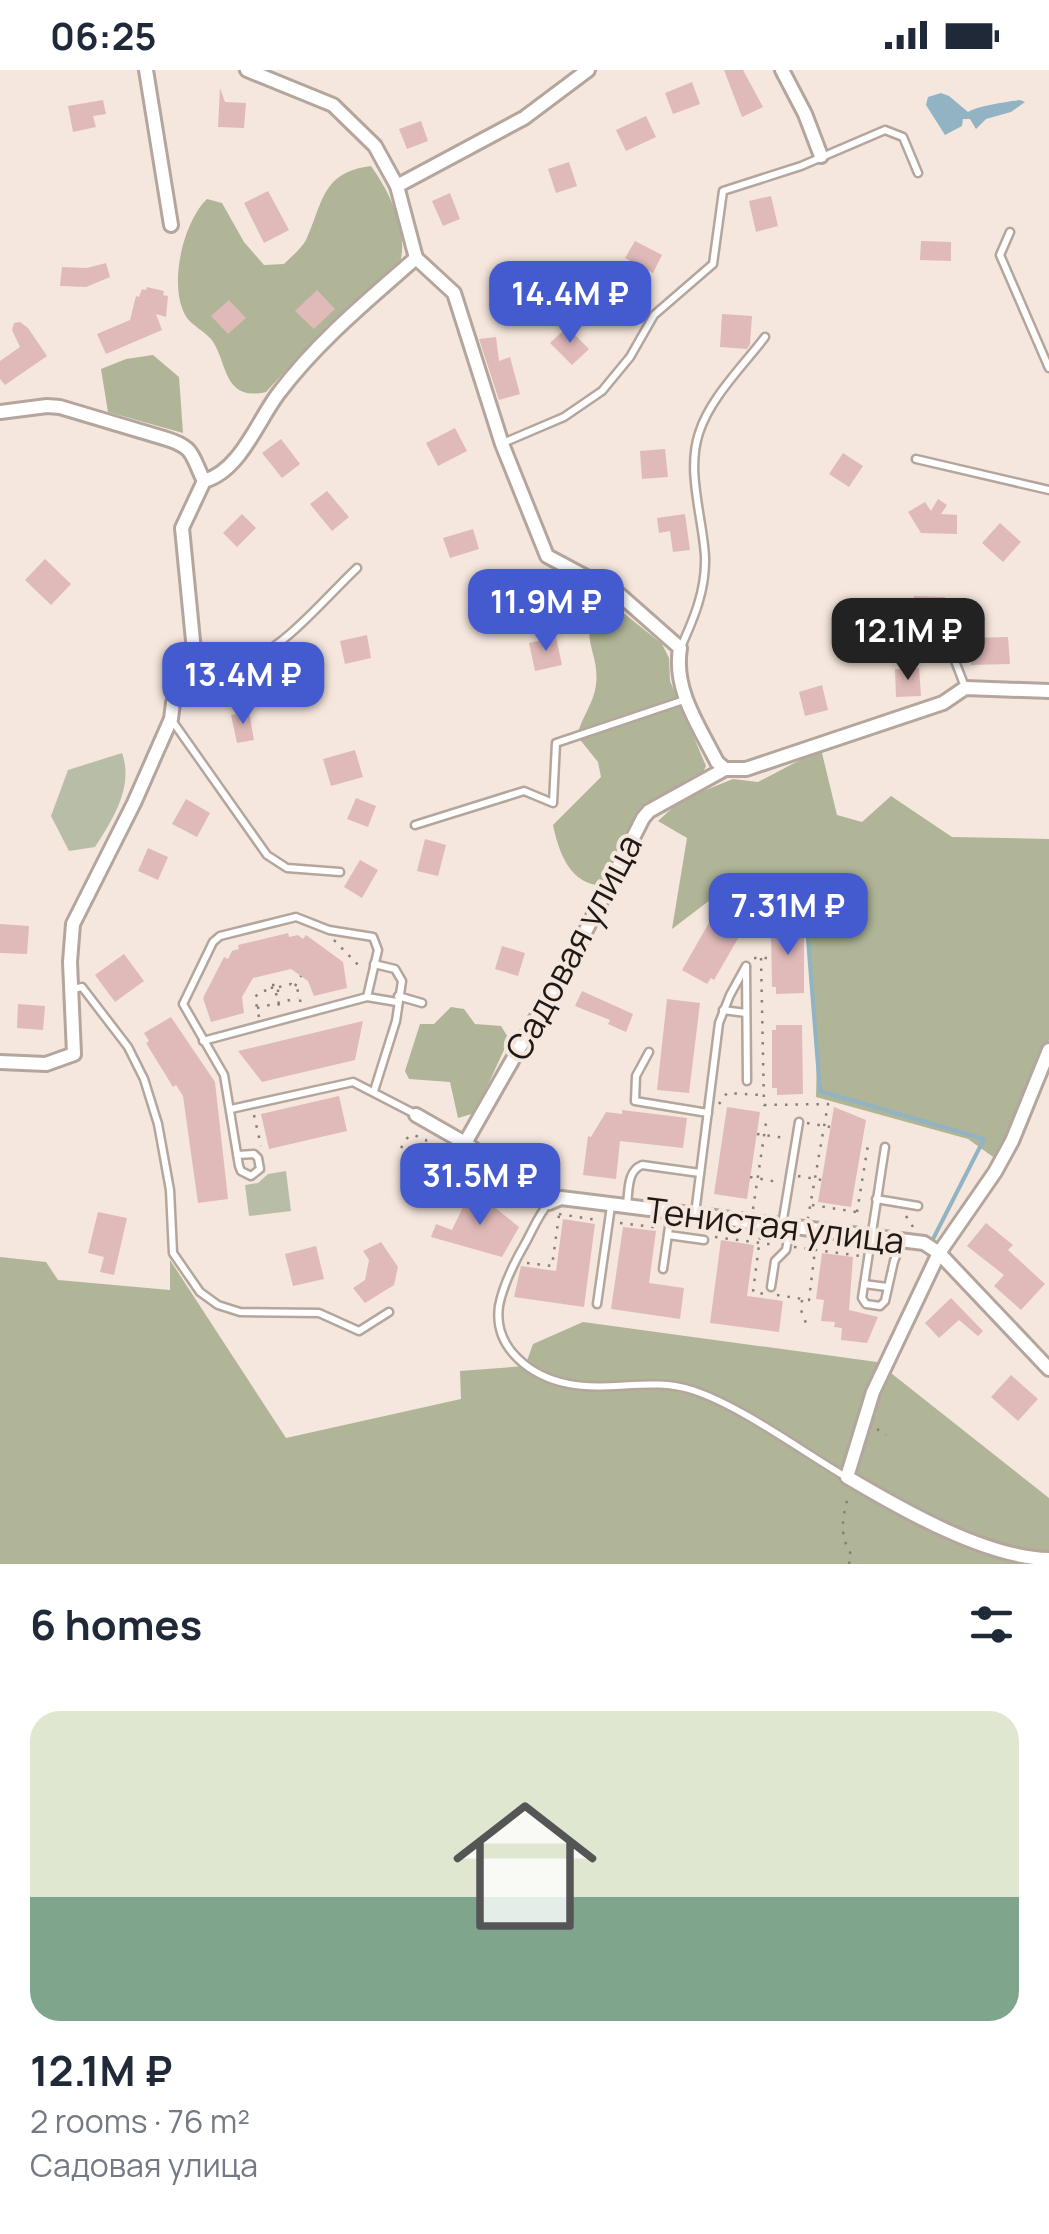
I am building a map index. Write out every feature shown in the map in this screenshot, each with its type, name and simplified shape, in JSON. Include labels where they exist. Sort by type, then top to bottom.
[{"type":"street","points":[[146,70],[171,226]]},
{"type":"street","points":[[248,70],[333,105],[375,146],[397,186],[416,258],[454,293],[502,444],[547,556],[620,595],[680,648],[679,680],[685,700],[717,762],[725,768]]},
{"type":"street","points":[[397,186],[524,118],[588,70]]},
{"type":"street","points":[[782,70],[821,156]]},
{"type":"street","points":[[204,481],[213,478],[240,453],[277,396],[324,338],[416,258]]},
{"type":"street","points":[[0,412],[60,407],[179,442],[195,455],[204,481],[182,528],[195,661],[173,703],[171,719],[134,803],[73,924],[70,962],[74,1054],[46,1064],[0,1062]]},
{"type":"street","name":"Садовая улица","points":[[465,1143],[581,940],[643,818],[725,768],[746,770],[884,720],[944,703],[966,688],[1049,691]]},
{"type":"street","points":[[1049,1050],[1012,1141],[939,1253],[874,1392],[847,1477],[897,1506],[1003,1553],[1049,1558]]},
{"type":"street","points":[[416,1115],[555,1200]]},
{"type":"street","name":"Тенистая улица","points":[[555,1200],[910,1240],[939,1253],[1049,1369]]},
{"type":"lane","points":[[502,444],[564,417],[602,392],[630,356],[654,315],[713,264],[722,192],[885,130],[903,137],[918,174]]},
{"type":"lane","points":[[1010,232],[1000,255],[1049,368]]},
{"type":"lane","points":[[680,648],[703,592],[705,560],[694,458],[698,436],[706,416],[765,337]]},
{"type":"lane","points":[[916,459],[1049,490]]},
{"type":"lane","points":[[191,675],[241,666],[260,656],[356,568]]},
{"type":"lane","points":[[952,616],[952,653],[966,688]]},
{"type":"lane","points":[[415,824],[524,790],[554,803],[556,742],[685,700]]},
{"type":"lane","points":[[171,719],[267,855],[287,868],[340,872]]},
{"type":"lane","points":[[237,1155],[254,1154],[261,1163],[256,1173],[246,1175],[238,1166],[224,1075],[183,1004],[213,942],[220,936],[296,917],[329,930],[373,937],[378,950],[367,997]]},
{"type":"lane","points":[[374,964],[400,974],[396,1021],[374,1091]]},
{"type":"lane","points":[[695,1215],[723,1010],[746,966],[747,1081]]},
{"type":"lane","points":[[72,989],[82,988],[103,1010],[144,1079],[158,1124],[170,1190],[174,1253],[200,1292],[218,1306],[240,1312],[318,1313],[359,1331],[389,1312]]},
{"type":"lane","points":[[204,1041],[367,997],[422,1003]]},
{"type":"lane","points":[[723,1010],[746,1012]]},
{"type":"lane","points":[[649,1052],[636,1076],[635,1101],[708,1112]]},
{"type":"lane","points":[[231,1109],[345,1082],[361,1084],[416,1115]]},
{"type":"lane","points":[[771,1287],[774,1261],[786,1250],[789,1183],[799,1122]]},
{"type":"lane","points":[[885,1148],[862,1298],[866,1304],[884,1304],[887,1286],[910,1240]]},
{"type":"lane","points":[[627,1207],[635,1168],[700,1173]]},
{"type":"lane","points":[[876,1199],[918,1206]]},
{"type":"lane","points":[[555,1200],[515,1261],[499,1304],[499,1318],[516,1358],[536,1375],[570,1385],[664,1385],[691,1389],[728,1406],[847,1477]]},
{"type":"lane","points":[[597,1304],[611,1205]]},
{"type":"lane","points":[[664,1269],[671,1212]]},
{"type":"lane","points":[[668,1235],[704,1240]]},
{"type":"lane","points":[[864,1284],[887,1286]]},
{"type":"path","points":[[329,930],[333,940],[348,951],[371,980]]},
{"type":"path","points":[[762,958],[764,1104],[828,1104],[806,1229]]},
{"type":"path","points":[[272,974],[278,1004]]},
{"type":"path","points":[[294,986],[301,976]]},
{"type":"path","points":[[274,984],[280,987]]},
{"type":"path","points":[[247,988],[257,994],[294,986]]},
{"type":"path","points":[[294,986],[304,1015]]},
{"type":"path","points":[[257,994],[262,1026]]},
{"type":"path","points":[[257,1008],[299,998]]},
{"type":"path","points":[[719,1104],[728,1092],[762,1095]]},
{"type":"path","points":[[252,1104],[261,1163]]},
{"type":"path","points":[[752,1222],[767,1116]]},
{"type":"path","points":[[810,1124],[830,1127]]},
{"type":"path","points":[[757,1134],[796,1140]]},
{"type":"path","points":[[401,1148],[408,1136],[421,1136],[429,1153]]},
{"type":"path","points":[[857,1212],[868,1145]]},
{"type":"path","points":[[801,1177],[822,1180]]},
{"type":"path","points":[[750,1178],[789,1183]]},
{"type":"path","points":[[515,1261],[552,1266],[555,1200]]},
{"type":"path","points":[[896,1202],[915,1229],[910,1240]]},
{"type":"path","points":[[811,1204],[873,1215]]},
{"type":"path","points":[[802,1299],[807,1326]]},
{"type":"path","points":[[847,1477],[850,1491],[842,1519],[842,1540],[851,1554],[849,1564]]},
{"type":"green space","points":[[371,166],[400,225],[400,263],[326,327],[266,392],[241,391],[228,378],[211,339],[189,321],[181,305],[180,256],[198,209],[207,199],[222,203],[244,242],[264,265],[284,264],[306,240],[333,183],[355,169]]},
{"type":"green space","points":[[153,355],[179,377],[183,433],[108,412],[101,369],[126,359]]},
{"type":"green space","points":[[597,601],[621,611],[662,644],[669,658],[670,681],[706,766],[701,777],[687,780],[637,814],[604,878],[596,885],[571,870],[553,825],[601,777],[598,762],[577,736],[596,685],[589,626]]},
{"type":"green space","points":[[821,749],[837,815],[862,822],[891,796],[952,837],[1049,839],[1049,1040],[1029,1077],[996,1159],[968,1139],[816,1097],[817,1054],[806,917],[714,897],[672,929],[687,838],[658,821],[681,800],[733,779],[758,782]]},
{"type":"green space","points":[[122,753],[123,790],[109,825],[95,847],[69,851],[51,816],[68,770]]},
{"type":"green space","points":[[451,1007],[464,1009],[475,1024],[501,1026],[509,1039],[475,1113],[458,1118],[450,1082],[409,1079],[405,1071],[420,1024],[434,1024]]},
{"type":"green space","points":[[286,1171],[291,1211],[249,1216],[245,1185]]},
{"type":"green space","points":[[0,1257],[46,1262],[58,1280],[170,1290],[170,1260],[286,1438],[461,1399],[460,1371],[525,1366],[533,1344],[583,1322],[877,1362],[1049,1498],[1049,1564],[0,1564]]},
{"type":"water","points":[[941,93],[968,112],[1000,103],[1025,102],[1011,112],[986,119],[976,129],[970,119],[963,119],[962,126],[945,135],[926,105],[928,97]]},
{"type":"building","points":[[724,70],[743,70],[763,107],[742,117]]},
{"type":"building","points":[[692,82],[700,104],[673,114],[665,93]]},
{"type":"building","points":[[220,88],[225,102],[246,103],[244,128],[218,127]]},
{"type":"building","points":[[103,100],[106,114],[93,116],[96,127],[73,132],[68,106]]},
{"type":"building","points":[[646,116],[656,137],[626,151],[616,130]]},
{"type":"building","points":[[421,121],[428,141],[407,149],[399,129]]},
{"type":"building","points":[[569,162],[577,186],[556,193],[548,169]]},
{"type":"building","points":[[268,191],[289,230],[264,243],[244,203]]},
{"type":"building","points":[[450,193],[460,219],[443,226],[432,201]]},
{"type":"building","points":[[771,196],[778,226],[756,232],[749,201]]},
{"type":"building","points":[[635,241],[662,255],[653,273],[625,258]]},
{"type":"building","points":[[921,241],[951,242],[951,261],[920,260]]},
{"type":"building","points":[[106,263],[110,277],[86,287],[60,286],[62,267],[87,268]]},
{"type":"building","points":[[147,287],[164,291],[163,295],[168,296],[166,317],[156,314],[162,330],[106,354],[97,334],[130,320],[136,296]]},
{"type":"building","points":[[317,290],[335,309],[314,329],[295,311]]},
{"type":"building","points":[[229,300],[246,318],[228,334],[211,316]]},
{"type":"building","points":[[722,314],[752,316],[747,349],[720,347]]},
{"type":"building","points":[[20,322],[47,356],[5,385],[0,379],[0,361],[20,347],[12,330],[14,323]]},
{"type":"building","points":[[567,327],[589,349],[572,365],[550,343]]},
{"type":"building","points":[[496,337],[499,361],[510,357],[520,394],[499,400],[479,339]]},
{"type":"building","points":[[455,428],[467,451],[438,466],[426,443]]},
{"type":"building","points":[[281,439],[300,464],[282,478],[262,453]]},
{"type":"building","points":[[665,449],[668,477],[642,479],[640,451]]},
{"type":"building","points":[[843,453],[863,466],[849,487],[829,474]]},
{"type":"building","points":[[327,491],[349,517],[332,531],[310,504]]},
{"type":"building","points":[[938,499],[947,505],[941,514],[957,515],[957,534],[921,533],[908,512],[925,502],[931,511]]},
{"type":"building","points":[[242,514],[256,528],[237,547],[223,533]]},
{"type":"building","points":[[685,514],[690,550],[673,552],[670,531],[659,533],[657,518]]},
{"type":"building","points":[[1000,523],[1021,542],[1003,562],[982,543]]},
{"type":"building","points":[[473,529],[479,549],[450,558],[443,538]]},
{"type":"building","points":[[45,559],[71,584],[51,605],[25,580]]},
{"type":"building","points":[[914,596],[945,597],[945,613],[914,612]]},
{"type":"building","points":[[367,635],[371,658],[345,664],[340,641]]},
{"type":"building","points":[[556,637],[562,665],[535,671],[529,643]]},
{"type":"building","points":[[1008,637],[1010,664],[971,665],[970,638]]},
{"type":"building","points":[[919,668],[921,696],[896,697],[895,669]]},
{"type":"building","points":[[822,685],[828,710],[805,716],[799,692]]},
{"type":"building","points":[[249,712],[254,740],[237,743],[231,715]]},
{"type":"building","points":[[355,750],[363,777],[331,786],[323,759]]},
{"type":"building","points":[[356,798],[376,806],[368,827],[347,819]]},
{"type":"building","points":[[186,799],[210,813],[197,837],[172,824]]},
{"type":"building","points":[[425,839],[446,845],[438,876],[417,871]]},
{"type":"building","points":[[148,848],[168,857],[158,880],[138,871]]},
{"type":"building","points":[[360,860],[378,870],[362,898],[344,887]]},
{"type":"building","points":[[718,907],[743,921],[740,926],[744,928],[714,980],[711,978],[707,984],[682,970]]},
{"type":"building","points":[[775,922],[804,922],[804,993],[776,994],[776,987],[772,987],[771,928],[775,928]]},
{"type":"building","points":[[0,924],[29,926],[27,954],[0,953]]},
{"type":"building","points":[[288,933],[289,937],[298,935],[303,939],[306,935],[343,962],[347,988],[314,996],[308,981],[291,969],[253,978],[242,997],[244,1013],[211,1022],[203,998],[224,957],[228,959],[232,951],[239,949],[238,945]]},
{"type":"building","points":[[502,946],[525,953],[518,976],[495,969]]},
{"type":"building","points":[[124,954],[144,981],[115,1002],[95,975]]},
{"type":"building","points":[[582,991],[633,1014],[626,1032],[608,1024],[610,1020],[575,1006]]},
{"type":"building","points":[[667,999],[700,1003],[689,1093],[657,1090]]},
{"type":"building","points":[[18,1004],[45,1006],[43,1030],[17,1028]]},
{"type":"building","points":[[171,1017],[215,1082],[228,1199],[198,1203],[183,1096],[176,1085],[173,1087],[146,1043],[149,1041],[144,1033]]},
{"type":"building","points":[[363,1021],[355,1060],[262,1082],[238,1051]]},
{"type":"building","points":[[776,1025],[802,1025],[803,1094],[777,1095],[777,1088],[772,1088],[772,1030],[776,1030]]},
{"type":"building","points":[[339,1096],[347,1131],[269,1149],[261,1114]]},
{"type":"building","points":[[727,1107],[760,1112],[747,1199],[714,1194]]},
{"type":"building","points":[[834,1107],[866,1120],[851,1207],[818,1202]]},
{"type":"building","points":[[622,1110],[687,1118],[683,1148],[620,1141],[616,1179],[583,1175],[588,1136],[606,1112],[622,1114]]},
{"type":"building","points":[[477,1193],[519,1227],[502,1257],[431,1237],[436,1224],[452,1230],[462,1209]]},
{"type":"building","points":[[98,1212],[127,1218],[114,1275],[100,1272],[104,1257],[88,1253]]},
{"type":"building","points":[[563,1219],[595,1224],[584,1307],[514,1297],[521,1266],[556,1271]]},
{"type":"building","points":[[986,1223],[1013,1245],[1008,1250],[1045,1284],[1021,1310],[994,1286],[1004,1275],[967,1246]]},
{"type":"building","points":[[623,1227],[656,1231],[649,1283],[684,1288],[680,1319],[611,1309]]},
{"type":"building","points":[[721,1240],[754,1245],[747,1296],[783,1301],[779,1332],[710,1323]]},
{"type":"building","points":[[381,1242],[398,1267],[394,1285],[365,1303],[353,1288],[365,1280],[369,1260],[363,1251]]},
{"type":"building","points":[[316,1246],[324,1279],[293,1286],[285,1254]]},
{"type":"building","points":[[822,1253],[853,1257],[849,1310],[878,1317],[867,1343],[841,1340],[842,1328],[834,1327],[835,1322],[821,1321],[824,1300],[816,1299]]},
{"type":"building","points":[[951,1298],[983,1331],[978,1336],[959,1320],[939,1338],[925,1323]]},
{"type":"building","points":[[1011,1375],[1038,1399],[1018,1421],[991,1397]]},
{"type":"waterway","points":[[806,914],[820,1091],[984,1139],[932,1241]]}]
